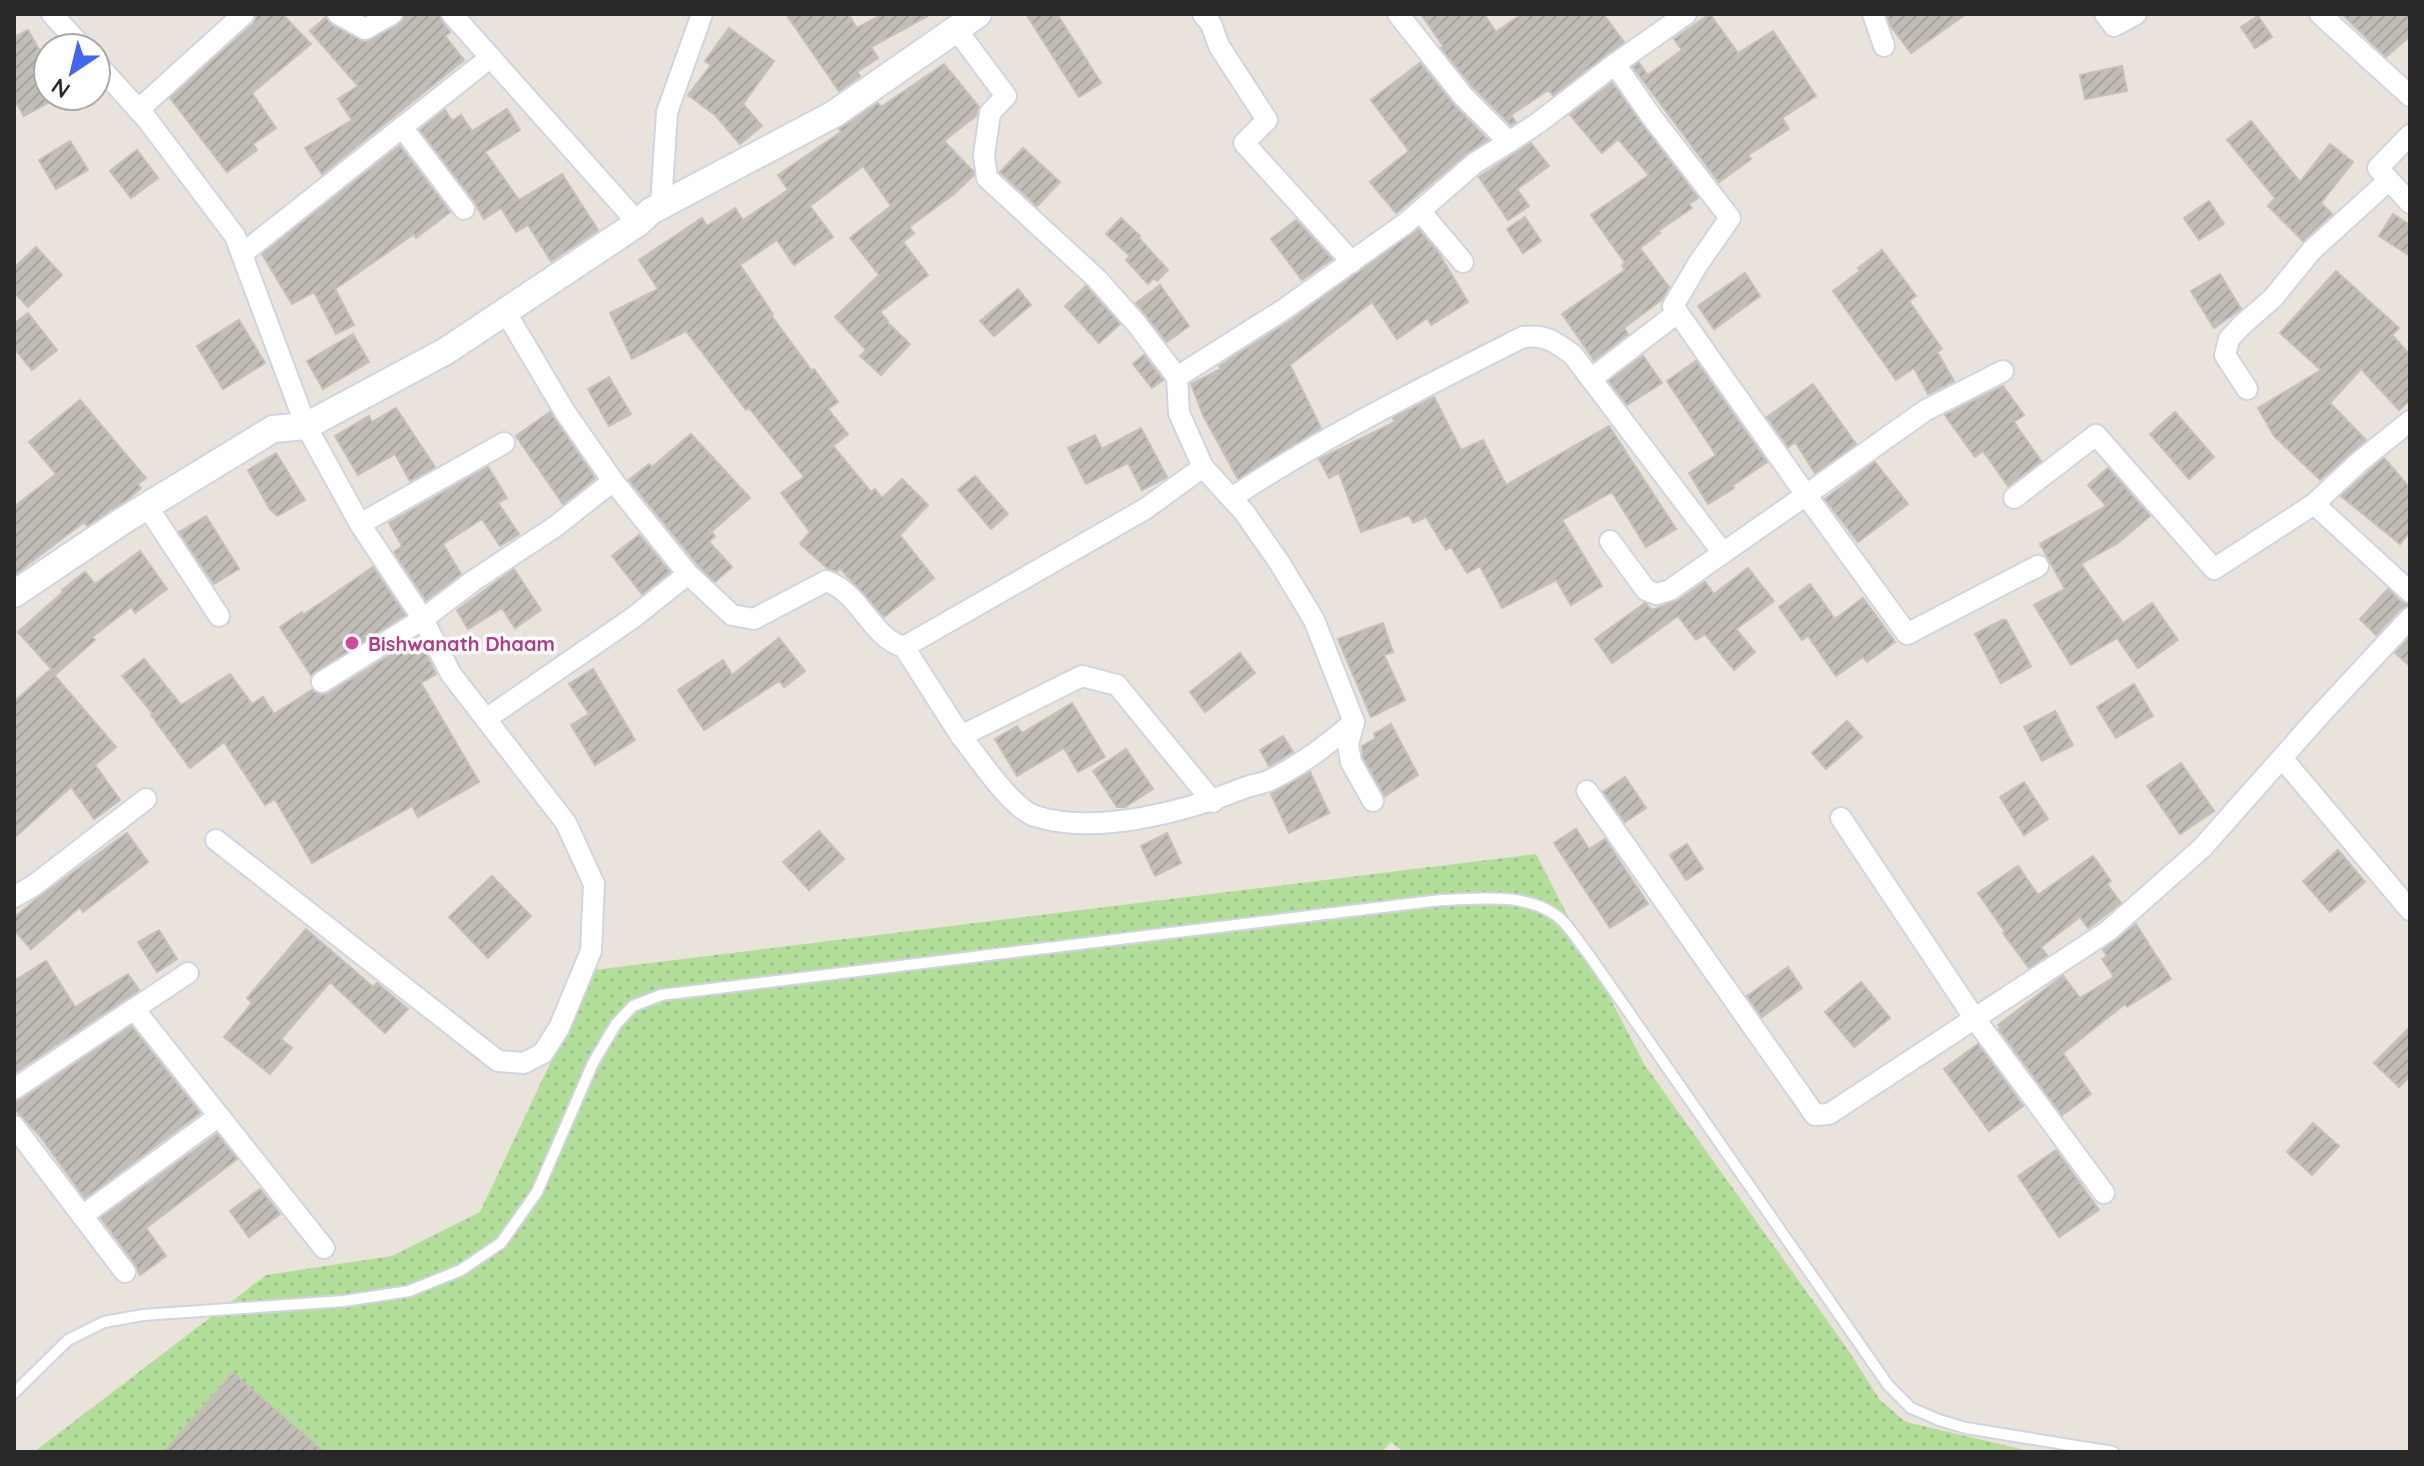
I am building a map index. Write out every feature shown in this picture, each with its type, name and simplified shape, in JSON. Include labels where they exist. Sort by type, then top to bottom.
[{"type":"street","points":[[52,14],[68,32]]},
{"type":"street","points":[[138,110],[244,14]]},
{"type":"street","points":[[338,14],[365,29],[392,14]]},
{"type":"street","points":[[452,14],[638,223]]},
{"type":"street","points":[[661,206],[667,112],[702,14]]},
{"type":"street","points":[[14,594],[147,506],[273,429],[306,426],[446,351],[661,206],[834,114],[978,14]]},
{"type":"street","points":[[1203,14],[1211,24],[1219,46],[1267,120],[1244,143],[1352,262]]},
{"type":"street","points":[[1398,14],[1463,96],[1509,142]]},
{"type":"street","points":[[1177,377],[1352,262],[1420,211],[1475,163],[1509,142],[1686,14]]},
{"type":"street","points":[[1873,14],[1884,46]]},
{"type":"street","points":[[2105,14],[2114,26],[2136,14]]},
{"type":"street","points":[[2320,14],[2410,96]]},
{"type":"street","points":[[956,29],[1006,96],[990,113],[984,155],[987,178],[1097,279],[1177,377],[1179,413],[1203,467],[1233,497],[1279,562],[1314,620],[1354,722],[1348,744],[1351,762],[1373,801]]},
{"type":"street","points":[[242,254],[491,57]]},
{"type":"street","points":[[1615,64],[1730,218],[1673,306],[1907,634],[2038,566]]},
{"type":"street","points":[[112,81],[235,236],[306,426],[360,524],[423,619],[451,674],[566,823],[594,884],[591,951],[559,1028],[543,1053],[524,1063],[498,1061],[216,840]]},
{"type":"street","points":[[402,127],[464,209]]},
{"type":"street","points":[[2410,135],[2378,168],[2410,203]]},
{"type":"street","points":[[2247,389],[2225,355],[2229,339],[2273,298],[2312,250],[2388,181]]},
{"type":"street","points":[[1420,211],[1463,262]]},
{"type":"street","points":[[505,311],[565,412],[613,481],[688,574],[732,615],[754,619],[826,581],[839,585],[891,643],[904,647],[961,736],[1010,797],[1033,816],[1077,823],[1111,823],[1213,802],[1248,786],[1266,782],[1319,752],[1354,722]]},
{"type":"street","points":[[1591,379],[1677,313]]},
{"type":"street","points":[[1233,497],[1286,462],[1360,420],[1523,337],[1549,337],[1573,355],[1723,553]]},
{"type":"street","points":[[1610,541],[1646,590],[1657,594],[1670,590],[1926,410],[2003,371]]},
{"type":"street","points":[[2014,498],[2096,435],[2214,569],[2314,504],[2410,421]]},
{"type":"street","points":[[360,524],[504,443]]},
{"type":"street","points":[[904,647],[1145,509],[1203,467]]},
{"type":"street","points":[[322,682],[423,619],[473,581],[556,526],[613,481]]},
{"type":"street","points":[[2314,504],[2410,592]]},
{"type":"street","points":[[147,506],[219,616]]},
{"type":"street","points":[[486,719],[634,617],[688,574]]},
{"type":"street","points":[[1587,791],[1815,1115],[1829,1114],[2108,931],[2202,848],[2410,618]]},
{"type":"street","points":[[961,736],[1082,676],[1098,678],[1117,685],[1213,802]]},
{"type":"street","points":[[2282,758],[2410,910]]},
{"type":"street","points":[[14,897],[33,886],[146,799]]},
{"type":"street","points":[[1841,818],[1975,1019],[2104,1193]]},
{"type":"street","points":[[14,1089],[188,973]]},
{"type":"street","points":[[134,1009],[324,1248]]},
{"type":"street","points":[[82,1216],[219,1116]]},
{"type":"street","points":[[14,1126],[125,1272]]},
{"type":"lane","points":[[14,1393],[68,1340],[104,1322],[143,1315],[344,1301],[409,1291],[461,1270],[501,1243],[537,1192],[593,1063],[616,1024],[633,1006],[661,995],[1441,900],[1492,898],[1523,901],[1558,916],[1589,955],[1888,1385],[1911,1408],[1966,1428],[2113,1452]]},
{"type":"green space","points":[[1536,854],[1644,1064],[1846,1347],[1880,1400],[1906,1422],[2034,1452],[1403,1452],[1391,1442],[1382,1452],[34,1452],[266,1275],[392,1256],[480,1212],[594,970]]},
{"type":"building","points":[[257,14],[282,14],[311,44],[252,93],[276,128],[253,144],[257,150],[227,172],[170,98],[253,24]]},
{"type":"building","points":[[405,14],[439,14],[450,32],[445,36],[464,60],[322,174],[305,148],[352,120],[338,99],[358,86],[310,31],[326,17],[332,25],[366,42],[398,25]]},
{"type":"building","points":[[786,14],[848,14],[857,28],[883,14],[931,14],[871,47],[878,58],[857,72],[860,76],[839,91]]},
{"type":"building","points":[[1026,14],[1057,14],[1101,83],[1079,97]]},
{"type":"building","points":[[1421,14],[1484,14],[1496,32],[1522,14],[1603,14],[1624,42],[1553,95],[1548,90],[1511,115],[1516,122],[1511,125],[1473,87],[1441,48],[1443,46]]},
{"type":"building","points":[[1710,14],[1738,53],[1773,31],[1816,96],[1782,118],[1789,129],[1748,155],[1751,159],[1719,182],[1633,67],[1639,63],[1648,75],[1682,50],[1674,39]]},
{"type":"building","points":[[1887,14],[1966,14],[1911,53],[1890,25]]},
{"type":"building","points":[[2342,14],[2410,14],[2410,36],[2386,57]]},
{"type":"building","points":[[2258,16],[2272,37],[2255,48],[2241,27]]},
{"type":"building","points":[[729,28],[774,61],[743,104],[762,126],[740,144],[715,115],[688,95],[711,65],[705,61]]},
{"type":"building","points":[[28,30],[32,37],[32,112],[24,116],[14,99],[14,37]]},
{"type":"building","points":[[1420,63],[1488,140],[1467,153],[1396,213],[1370,182],[1409,151],[1371,100]]},
{"type":"building","points":[[944,64],[979,107],[976,116],[944,141],[974,175],[909,227],[914,233],[903,242],[928,275],[880,312],[910,344],[881,375],[860,356],[866,350],[835,317],[879,275],[850,238],[891,206],[863,166],[810,206],[833,237],[794,265],[777,240],[740,265],[771,315],[838,402],[828,409],[848,434],[833,446],[871,492],[875,489],[882,498],[902,479],[928,505],[900,535],[934,578],[884,617],[840,568],[837,572],[827,568],[800,544],[810,532],[781,493],[804,477],[749,408],[746,410],[686,331],[632,359],[610,313],[658,289],[639,260],[702,218],[707,226],[735,208],[743,220],[788,190],[778,175],[841,132],[839,129],[855,119],[860,123],[856,118],[878,103],[881,107]]},
{"type":"building","points":[[2122,66],[2127,91],[2085,99],[2080,75]]},
{"type":"building","points":[[1612,83],[1698,198],[1689,204],[1692,208],[1658,231],[1660,233],[1640,248],[1669,287],[1661,300],[1624,328],[1628,334],[1594,360],[1562,314],[1625,270],[1622,265],[1625,263],[1591,215],[1649,175],[1618,139],[1602,153],[1570,115]]},
{"type":"building","points":[[507,109],[520,130],[485,152],[519,200],[562,174],[598,230],[551,261],[528,225],[516,232],[501,208],[484,219],[420,130],[445,110],[452,121],[461,115],[472,131]]},
{"type":"building","points":[[2251,121],[2300,182],[2330,144],[2353,162],[2321,203],[2332,214],[2303,241],[2268,206],[2275,198],[2227,140]]},
{"type":"building","points":[[70,141],[88,170],[56,189],[39,160]]},
{"type":"building","points":[[1531,143],[1549,166],[1517,189],[1529,206],[1508,220],[1479,177]]},
{"type":"building","points":[[400,146],[450,212],[416,238],[414,234],[335,289],[354,325],[336,334],[314,292],[292,304],[262,254]]},
{"type":"building","points":[[1023,148],[1060,182],[1037,206],[1000,172]]},
{"type":"building","points":[[137,150],[158,178],[131,198],[110,171]]},
{"type":"building","points":[[2209,201],[2224,224],[2199,240],[2184,218]]},
{"type":"building","points":[[2393,214],[2410,225],[2410,256],[2379,236]]},
{"type":"building","points":[[1525,217],[1541,241],[1523,253],[1507,229]]},
{"type":"building","points":[[1121,218],[1168,270],[1157,281],[1154,278],[1148,284],[1126,260],[1130,256],[1106,234]]},
{"type":"building","points":[[1296,220],[1332,259],[1302,280],[1271,239]]},
{"type":"building","points":[[1418,229],[1438,252],[1468,302],[1431,325],[1427,318],[1397,339],[1372,302],[1290,365],[1321,428],[1238,479],[1203,415],[1191,384],[1221,369],[1219,366],[1290,321]]},
{"type":"building","points":[[36,247],[62,275],[28,307],[14,292],[14,268]]},
{"type":"building","points":[[1882,250],[1916,296],[1909,301],[1942,349],[1937,352],[1954,381],[1928,394],[1914,368],[1896,380],[1833,291]]},
{"type":"building","points":[[2336,271],[2399,328],[2392,335],[2410,355],[2410,400],[2399,410],[2361,369],[2330,403],[2366,440],[2320,480],[2274,436],[2258,408],[2321,370],[2280,333]]},
{"type":"building","points":[[1745,273],[1760,296],[1714,329],[1698,306]]},
{"type":"building","points":[[2220,274],[2241,309],[2214,328],[2191,291]]},
{"type":"building","points":[[1160,285],[1189,326],[1167,342],[1136,303]]},
{"type":"building","points":[[1086,286],[1120,324],[1099,343],[1065,306]]},
{"type":"building","points":[[1018,289],[1031,305],[994,336],[980,321]]},
{"type":"building","points":[[28,313],[57,350],[32,370],[14,348],[14,324]]},
{"type":"building","points":[[239,320],[265,363],[223,389],[197,346]]},
{"type":"building","points":[[353,334],[369,362],[323,389],[307,361]]},
{"type":"building","points":[[1144,355],[1163,380],[1152,388],[1133,364]]},
{"type":"building","points":[[1643,356],[1662,383],[1627,405],[1609,381]]},
{"type":"building","points":[[1696,361],[1767,462],[1708,504],[1689,473],[1716,455],[1667,381]]},
{"type":"building","points":[[609,377],[631,414],[609,426],[588,389]]},
{"type":"building","points":[[1813,384],[1856,444],[1815,473],[1795,442],[1788,447],[1767,417]]},
{"type":"building","points":[[2003,386],[2024,415],[2014,422],[2041,461],[2008,486],[1983,451],[1975,457],[1945,415]]},
{"type":"building","points":[[1434,397],[1461,450],[1483,440],[1506,485],[1609,426],[1676,529],[1646,547],[1612,492],[1562,520],[1602,586],[1571,605],[1556,580],[1502,608],[1480,566],[1467,573],[1451,547],[1446,550],[1426,517],[1413,523],[1409,515],[1361,532],[1339,473],[1329,478],[1319,459],[1395,422],[1393,418]]},
{"type":"building","points":[[80,400],[146,478],[138,484],[141,488],[128,499],[87,526],[84,522],[14,575],[14,507],[56,474],[29,442]]},
{"type":"building","points":[[396,408],[435,467],[410,481],[395,454],[358,475],[335,436],[369,416],[372,422]]},
{"type":"building","points":[[550,412],[595,478],[563,504],[516,436]]},
{"type":"building","points":[[2175,412],[2214,457],[2189,479],[2150,434]]},
{"type":"building","points":[[1141,428],[1167,477],[1142,490],[1128,463],[1086,484],[1068,448],[1095,435],[1102,449]]},
{"type":"building","points":[[691,434],[750,498],[711,532],[715,536],[709,542],[732,567],[715,582],[629,480],[649,464],[652,467]]},
{"type":"building","points":[[276,453],[305,500],[277,516],[269,508],[248,470]]},
{"type":"building","points":[[2384,458],[2410,488],[2410,532],[2400,544],[2341,496]]},
{"type":"building","points":[[1875,462],[1908,504],[1858,542],[1825,499]]},
{"type":"building","points":[[488,467],[507,498],[498,503],[519,534],[500,546],[482,519],[443,544],[461,574],[426,600],[394,552],[402,546],[389,523]]},
{"type":"building","points":[[2108,468],[2150,516],[2118,543],[2081,564],[2123,623],[2152,603],[2178,640],[2138,668],[2117,638],[2071,665],[2034,605],[2065,589],[2040,544],[2106,506],[2088,485]]},
{"type":"building","points":[[975,476],[1008,514],[991,529],[958,490]]},
{"type":"building","points":[[206,516],[239,569],[214,584],[179,532]]},
{"type":"building","points":[[639,535],[670,572],[642,594],[612,556]]},
{"type":"building","points":[[140,551],[167,589],[135,613],[131,607],[92,637],[95,640],[56,674],[18,632],[85,572],[95,584]]},
{"type":"building","points":[[373,567],[405,615],[311,675],[280,627]]},
{"type":"building","points":[[1748,568],[1774,601],[1736,629],[1755,652],[1734,670],[1705,634],[1696,640],[1678,616],[1612,663],[1595,639],[1645,603],[1652,610],[1677,601],[1705,582],[1714,594]]},
{"type":"building","points":[[514,569],[541,610],[515,628],[502,608],[468,629],[457,610]]},
{"type":"building","points":[[1810,584],[1835,619],[1863,598],[1895,642],[1867,662],[1863,657],[1836,676],[1808,636],[1802,640],[1779,607]]},
{"type":"building","points":[[2388,589],[2401,602],[2410,605],[2400,609],[2376,635],[2360,619]]},
{"type":"building","points":[[2006,620],[2031,666],[2001,683],[1975,634]]},
{"type":"building","points":[[1383,623],[1393,652],[1384,655],[1405,700],[1371,717],[1338,639]]},
{"type":"building","points":[[2410,637],[2410,666],[2395,653]]},
{"type":"building","points":[[418,638],[436,674],[421,683],[479,782],[418,817],[412,806],[312,863],[275,799],[265,805],[224,742],[190,768],[122,676],[144,659],[181,705],[230,674],[252,704],[263,697],[274,714],[312,690],[322,695],[329,693]]},
{"type":"building","points":[[779,638],[805,671],[784,687],[779,681],[704,730],[678,690],[723,660],[732,675]]},
{"type":"building","points":[[1240,653],[1255,673],[1205,712],[1190,692]]},
{"type":"building","points":[[593,669],[635,740],[595,765],[571,725],[589,714],[569,684]]},
{"type":"building","points":[[50,670],[116,747],[95,765],[120,800],[94,819],[71,787],[14,838],[14,702]]},
{"type":"building","points":[[2134,684],[2153,716],[2116,738],[2097,707]]},
{"type":"building","points":[[1072,703],[1105,757],[1078,772],[1064,748],[1017,776],[995,739],[1017,726],[1022,733]]},
{"type":"building","points":[[2055,711],[2073,745],[2042,761],[2024,727]]},
{"type":"building","points":[[1847,721],[1862,737],[1826,769],[1812,753]]},
{"type":"building","points":[[1391,724],[1418,775],[1385,796],[1363,758],[1362,746]]},
{"type":"building","points":[[1283,736],[1293,752],[1269,766],[1260,750]]},
{"type":"building","points":[[1126,749],[1153,789],[1125,807],[1117,807],[1093,771]]},
{"type":"building","points":[[2181,763],[2214,811],[2180,834],[2147,786]]},
{"type":"building","points":[[1310,772],[1329,813],[1289,833],[1271,794]]},
{"type":"building","points":[[1625,777],[1646,808],[1625,822],[1603,792]]},
{"type":"building","points":[[2024,782],[2048,819],[2024,835],[2000,797]]},
{"type":"building","points":[[1576,829],[1589,849],[1605,839],[1648,904],[1610,928],[1554,843]]},
{"type":"building","points":[[819,831],[844,859],[809,890],[783,862]]},
{"type":"building","points":[[127,833],[148,862],[83,912],[80,907],[31,949],[14,930],[14,918]]},
{"type":"building","points":[[1167,833],[1181,863],[1155,876],[1141,846]]},
{"type":"building","points":[[1687,844],[1703,869],[1686,880],[1670,855]]},
{"type":"building","points":[[2338,850],[2365,882],[2330,912],[2303,881]]},
{"type":"building","points":[[2093,856],[2111,881],[2107,884],[2121,903],[2088,928],[2080,917],[2041,947],[2047,955],[2029,968],[1978,893],[2018,866],[2038,895]]},
{"type":"building","points":[[492,876],[531,916],[488,958],[449,917]]},
{"type":"building","points":[[2136,924],[2171,979],[2127,1007],[2125,1004],[2063,1053],[2091,1094],[2062,1115],[1998,1025],[2063,976],[2080,998],[2114,977],[2102,959],[2107,956],[2103,950]]},
{"type":"building","points":[[306,929],[373,987],[377,983],[408,1009],[385,1033],[330,982],[281,1039],[292,1048],[270,1074],[224,1037],[252,1003],[247,998]]},
{"type":"building","points":[[159,930],[177,959],[157,972],[138,942]]},
{"type":"building","points":[[46,961],[75,1007],[128,974],[139,990],[14,1073],[14,981]]},
{"type":"building","points":[[1788,967],[1802,988],[1762,1017],[1747,996]]},
{"type":"building","points":[[1861,982],[1890,1018],[1854,1047],[1825,1012]]},
{"type":"building","points":[[131,1026],[200,1113],[85,1198],[40,1136],[14,1108],[14,1102]]},
{"type":"building","points":[[2410,1027],[2410,1076],[2399,1087],[2374,1063]]},
{"type":"building","points":[[1978,1044],[2023,1106],[1989,1131],[1944,1069]]},
{"type":"building","points":[[2313,1123],[2339,1146],[2312,1175],[2287,1152]]},
{"type":"building","points":[[217,1134],[237,1159],[146,1228],[166,1256],[140,1275],[101,1218]]},
{"type":"building","points":[[2056,1150],[2099,1210],[2059,1237],[2018,1176]]},
{"type":"building","points":[[260,1189],[280,1214],[249,1237],[230,1211]]},
{"type":"building","points":[[233,1373],[324,1452],[164,1452]]},
{"type":"place","name":"Bishwanath Dhaam","points":[[352,643]]}]
